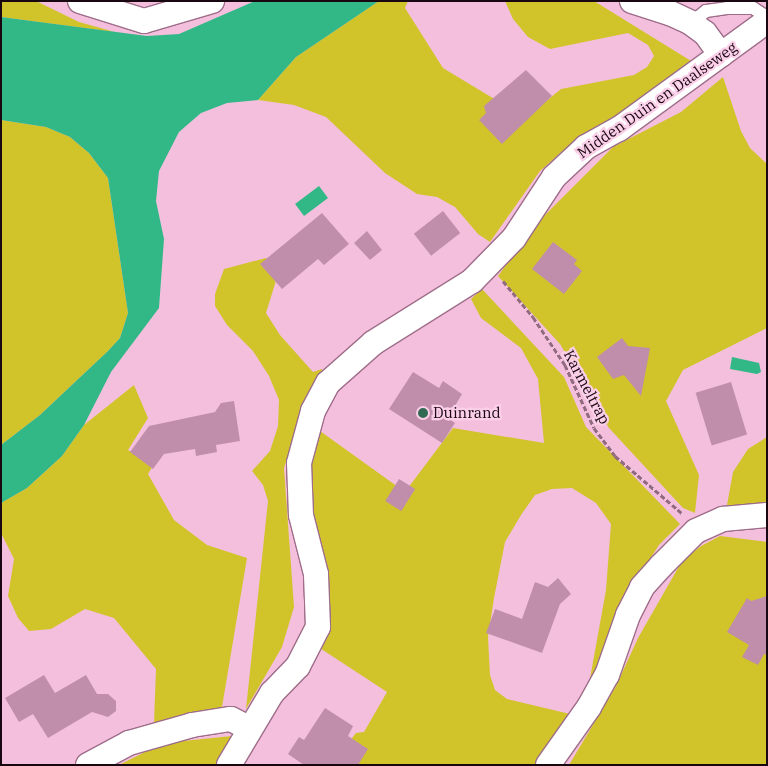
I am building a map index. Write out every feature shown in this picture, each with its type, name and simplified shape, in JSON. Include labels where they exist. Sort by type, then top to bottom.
[{"type":"street","points":[[80,1],[144,21],[212,1]]},
{"type":"street","points":[[632,1],[670,13],[691,23],[705,32],[722,55]]},
{"type":"street","name":"Midden Duin en Daalseweg","points":[[229,765],[272,693],[298,666],[318,627],[316,574],[301,515],[298,486],[304,440],[320,397],[328,383],[373,343],[409,318],[460,290],[489,266],[514,238],[554,177],[586,148],[619,129],[767,22]]},
{"type":"street","points":[[548,765],[607,676],[628,615],[642,587],[696,531],[723,519],[767,515]]},
{"type":"street","points":[[88,765],[129,743],[192,725],[231,719],[250,728]]},
{"type":"lane","points":[[691,23],[706,10],[727,8],[753,8],[767,17]]},
{"type":"path","name":"Karmeltrap","points":[[489,266],[533,317],[564,365],[594,428],[615,456],[680,510],[696,531]]},
{"type":"shaded area","points":[[1,1],[36,1],[79,22],[115,32],[1,17]]},
{"type":"shaded area","points":[[255,1],[379,1],[296,57],[258,100],[227,103],[201,113],[179,132],[159,171],[156,201],[164,239],[159,308],[111,372],[84,425],[62,456],[27,488],[1,503],[1,445],[40,415],[108,351],[120,338],[128,313],[108,178],[89,153],[70,137],[46,127],[1,120],[1,17],[147,36],[179,34]]},
{"type":"shaded area","points":[[379,1],[408,1],[405,8],[443,68],[496,100],[517,125],[561,89],[634,75],[647,67],[654,56],[648,45],[628,33],[550,49],[528,37],[513,19],[505,1],[594,1],[696,64],[567,147],[540,171],[490,242],[478,234],[455,207],[437,197],[417,194],[385,173],[326,117],[294,105],[258,100],[296,57]]},
{"type":"shaded area","points":[[723,77],[741,131],[750,148],[767,164],[767,328],[683,370],[666,401],[699,475],[695,513],[683,508],[609,428],[560,344],[498,276],[537,223],[613,147],[681,112]]},
{"type":"shaded area","points":[[1,120],[46,127],[70,137],[89,153],[108,178],[128,313],[120,338],[108,351],[40,415],[1,445]]},
{"type":"shaded area","points":[[319,186],[328,198],[304,216],[295,204]]},
{"type":"shaded area","points":[[266,258],[279,271],[266,313],[280,335],[313,372],[322,369],[323,380],[295,436],[284,468],[294,607],[282,647],[246,709],[268,501],[263,485],[252,471],[270,451],[278,426],[279,400],[269,376],[253,351],[227,325],[215,306],[215,294],[224,269]]},
{"type":"shaded area","points":[[482,289],[564,377],[586,427],[680,524],[659,545],[636,581],[589,684],[606,590],[611,524],[596,503],[572,488],[552,489],[535,495],[505,542],[488,637],[490,675],[495,690],[507,699],[570,714],[538,765],[321,765],[342,751],[356,733],[364,732],[387,692],[306,639],[308,476],[320,431],[405,492],[453,428],[544,443],[538,379],[521,348],[481,318],[471,299]]},
{"type":"shaded area","points":[[732,357],[759,363],[761,372],[757,374],[730,369]]},
{"type":"shaded area","points":[[134,385],[148,418],[128,450],[154,464],[148,474],[174,520],[207,545],[247,558],[221,713],[154,723],[156,669],[114,618],[85,609],[51,629],[29,631],[18,618],[8,596],[14,559],[1,533],[1,503],[27,488],[62,456],[84,425]]},
{"type":"shaded area","points":[[767,437],[767,508],[727,505],[733,472],[748,449]]},
{"type":"shaded area","points":[[720,536],[767,542],[767,765],[569,765],[616,686],[638,638],[682,561],[701,546]]},
{"type":"shaded area","points":[[232,736],[217,765],[119,765],[163,743]]},
{"type":"building","points":[[526,70],[552,96],[502,144],[479,120],[486,113],[484,106]]},
{"type":"building","points":[[443,211],[460,233],[431,256],[414,234]]},
{"type":"building","points":[[322,213],[349,244],[324,265],[318,259],[282,289],[260,264]]},
{"type":"building","points":[[367,231],[382,250],[370,260],[354,243]]},
{"type":"building","points":[[553,242],[577,260],[574,264],[582,271],[564,294],[532,269]]},
{"type":"building","points":[[622,338],[628,346],[650,348],[641,396],[624,375],[613,379],[597,357]]},
{"type":"building","name":"Duinrand","points":[[413,372],[439,388],[443,381],[462,394],[448,418],[455,423],[442,443],[389,409]]},
{"type":"building","points":[[731,382],[747,435],[712,445],[696,393]]},
{"type":"building","points":[[234,401],[240,441],[216,445],[217,452],[196,456],[195,449],[164,454],[153,469],[130,452],[149,426],[215,412],[221,403]]},
{"type":"building","points":[[399,479],[415,489],[401,511],[385,501]]},
{"type":"building","points":[[558,578],[571,594],[560,604],[542,653],[486,633],[495,609],[522,619],[535,582],[548,587]]},
{"type":"building","points":[[767,596],[767,655],[764,654],[758,665],[742,657],[749,645],[727,632],[747,598],[751,601]]},
{"type":"building","points":[[44,675],[55,693],[86,675],[97,694],[108,694],[116,701],[116,711],[108,717],[92,712],[48,738],[33,714],[19,722],[5,698]]},
{"type":"building","points":[[325,708],[353,726],[348,736],[368,749],[358,765],[304,765],[288,754],[299,737],[304,740]]},
{"type":"place","name":"Duinrand","points":[[423,413]]}]
